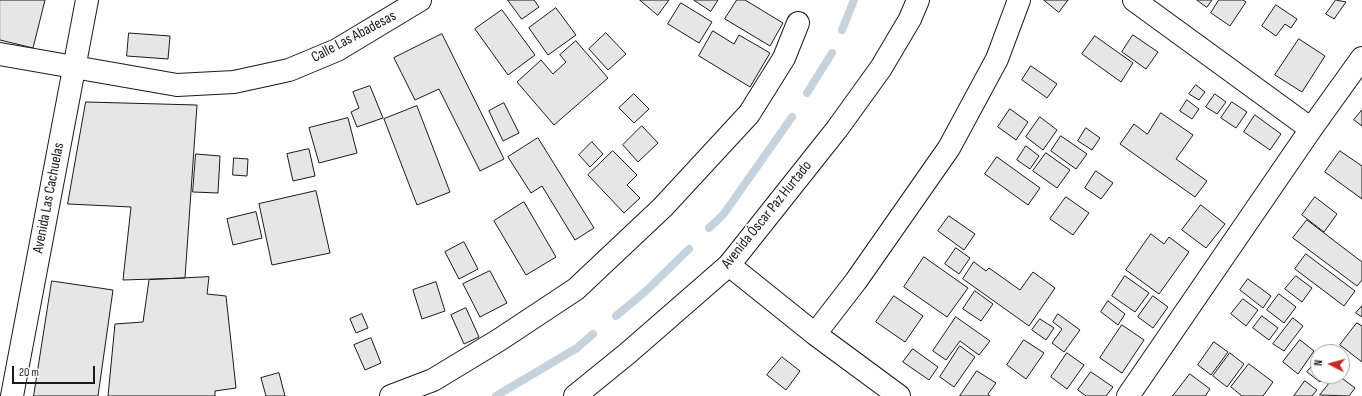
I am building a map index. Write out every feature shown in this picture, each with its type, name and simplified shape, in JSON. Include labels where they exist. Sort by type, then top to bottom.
[{"type":"street","name":"Avenida Las Cachuelas","points":[[12,396],[87,0]]},
{"type":"street","name":"Calle Las Abadesas","points":[[0,54],[176,85],[234,82],[289,70],[337,50],[420,0]]},
{"type":"street","name":"Avenida Óscar Paz Hurtado","points":[[576,396],[729,265],[832,135],[881,68],[910,19],[918,0]]},
{"type":"street","points":[[815,334],[856,281],[949,148],[997,59],[1019,0]]},
{"type":"street","points":[[1134,0],[1311,129]]},
{"type":"street","points":[[391,396],[434,380],[499,340],[576,289],[663,207],[749,114],[784,58],[798,22]]},
{"type":"street","points":[[1128,396],[1311,129],[1362,58]]},
{"type":"street","points":[[729,265],[815,334],[899,396]]},
{"type":"building","points":[[0,0],[45,0],[33,48],[0,40]]},
{"type":"building","points":[[508,0],[534,0],[539,7],[522,19]]},
{"type":"building","points":[[640,0],[669,0],[658,15]]},
{"type":"building","points":[[694,0],[718,0],[711,11]]},
{"type":"building","points":[[737,0],[745,0],[783,23],[770,46],[725,19]]},
{"type":"building","points":[[1044,0],[1068,0],[1059,12]]},
{"type":"building","points":[[1197,0],[1212,0],[1207,7]]},
{"type":"building","points":[[1219,0],[1243,0],[1246,2],[1230,26],[1211,13]]},
{"type":"building","points":[[1336,0],[1346,2],[1334,19],[1326,14]]},
{"type":"building","points":[[681,3],[712,22],[699,43],[668,24]]},
{"type":"building","points":[[1276,5],[1297,19],[1291,28],[1285,24],[1276,36],[1262,26]]},
{"type":"building","points":[[556,8],[576,35],[548,55],[529,28]]},
{"type":"building","points":[[502,10],[535,55],[508,75],[475,29]]},
{"type":"building","points":[[713,31],[734,44],[739,35],[770,53],[750,87],[699,56]]},
{"type":"building","points":[[129,33],[170,36],[168,59],[127,56]]},
{"type":"building","points":[[606,33],[626,54],[608,70],[589,49]]},
{"type":"building","points":[[442,34],[504,159],[480,171],[439,89],[415,100],[394,58]]},
{"type":"building","points":[[1133,35],[1158,52],[1146,69],[1122,52]]},
{"type":"building","points":[[1095,36],[1133,63],[1121,82],[1082,54]]},
{"type":"building","points":[[1299,39],[1325,56],[1302,92],[1275,75]]},
{"type":"building","points":[[576,41],[608,78],[554,125],[517,82],[541,60],[553,74],[566,62],[560,55]]},
{"type":"building","points":[[1031,66],[1057,84],[1047,98],[1022,80]]},
{"type":"building","points":[[1196,85],[1205,92],[1199,100],[1189,94]]},
{"type":"building","points":[[370,86],[383,118],[357,127],[351,112],[359,108],[353,92]]},
{"type":"building","points":[[634,94],[649,109],[634,123],[619,108]]},
{"type":"building","points":[[1215,94],[1226,102],[1217,114],[1206,107]]},
{"type":"building","points":[[1187,100],[1199,109],[1192,119],[1180,111]]},
{"type":"building","points":[[86,102],[197,105],[185,278],[123,280],[131,207],[68,204]]},
{"type":"building","points":[[1232,102],[1247,112],[1236,128],[1221,118]]},
{"type":"building","points":[[504,103],[519,133],[503,141],[489,111]]},
{"type":"building","points":[[417,106],[450,192],[417,205],[384,119]]},
{"type":"building","points":[[1010,109],[1028,122],[1016,140],[998,127]]},
{"type":"building","points":[[1362,110],[1362,126],[1354,120]]},
{"type":"building","points":[[1161,113],[1193,135],[1176,159],[1207,181],[1195,197],[1120,144],[1134,124],[1147,134]]},
{"type":"building","points":[[1255,115],[1281,134],[1270,150],[1244,132]]},
{"type":"building","points":[[1040,117],[1057,130],[1043,150],[1026,137]]},
{"type":"building","points":[[348,118],[357,153],[319,163],[309,128]]},
{"type":"building","points":[[642,126],[658,143],[638,162],[623,145]]},
{"type":"building","points":[[1086,128],[1100,138],[1092,150],[1078,141]]},
{"type":"building","points":[[1061,136],[1087,154],[1076,169],[1051,151]]},
{"type":"building","points":[[538,138],[594,228],[575,240],[542,186],[531,193],[508,157]]},
{"type":"building","points":[[592,142],[603,154],[590,167],[579,155]]},
{"type":"building","points":[[1026,146],[1039,156],[1030,169],[1017,160]]},
{"type":"building","points":[[309,149],[315,176],[293,181],[287,154]]},
{"type":"building","points":[[613,151],[637,175],[627,185],[640,198],[624,213],[588,175]]},
{"type":"building","points":[[1340,151],[1362,166],[1362,199],[1325,172]]},
{"type":"building","points":[[1046,153],[1070,170],[1057,188],[1033,171]]},
{"type":"building","points":[[196,154],[220,156],[218,193],[193,192]]},
{"type":"building","points":[[997,157],[1040,188],[1028,205],[985,174]]},
{"type":"building","points":[[234,158],[248,159],[247,176],[233,175]]},
{"type":"building","points":[[1096,171],[1113,183],[1101,199],[1085,188]]},
{"type":"building","points":[[316,191],[330,253],[272,265],[259,204]]},
{"type":"building","points":[[1066,197],[1089,213],[1073,235],[1050,219]]},
{"type":"building","points":[[1315,197],[1337,214],[1324,232],[1302,215]]},
{"type":"building","points":[[524,202],[556,257],[526,275],[494,221]]},
{"type":"building","points":[[1201,205],[1225,224],[1206,248],[1182,230]]},
{"type":"building","points":[[256,212],[262,238],[233,245],[227,219]]},
{"type":"building","points":[[949,216],[975,234],[964,250],[938,231]]},
{"type":"building","points":[[1307,220],[1362,262],[1362,280],[1357,286],[1293,238]]},
{"type":"building","points":[[1151,234],[1164,244],[1169,237],[1189,252],[1159,294],[1126,270]]},
{"type":"building","points":[[464,242],[478,269],[459,279],[445,252]]},
{"type":"building","points":[[956,248],[970,258],[959,274],[945,264]]},
{"type":"building","points":[[1306,254],[1355,291],[1344,306],[1295,269]]},
{"type":"building","points":[[924,257],[968,288],[947,317],[904,287]]},
{"type":"building","points":[[974,262],[986,271],[989,268],[1020,290],[1033,272],[1055,288],[1029,326],[963,279]]},
{"type":"building","points":[[490,271],[507,303],[480,317],[463,284]]},
{"type":"building","points":[[1125,276],[1149,293],[1135,312],[1112,296]]},
{"type":"building","points":[[1296,276],[1312,288],[1302,302],[1285,289]]},
{"type":"building","points":[[209,277],[207,294],[226,296],[236,388],[215,391],[215,396],[108,396],[115,324],[143,322],[149,280]]},
{"type":"building","points":[[1248,279],[1271,296],[1263,308],[1240,290]]},
{"type":"building","points":[[52,281],[113,290],[98,396],[34,396]]},
{"type":"building","points":[[436,282],[445,311],[422,319],[413,290]]},
{"type":"building","points":[[975,291],[993,304],[981,321],[963,309]]},
{"type":"building","points":[[1279,294],[1296,307],[1284,323],[1267,310]]},
{"type":"building","points":[[894,296],[923,316],[905,342],[876,322]]},
{"type":"building","points":[[1153,296],[1168,307],[1153,328],[1138,317]]},
{"type":"building","points":[[1243,299],[1258,310],[1246,326],[1231,314]]},
{"type":"building","points":[[1108,301],[1125,314],[1118,325],[1101,312]]},
{"type":"building","points":[[1362,306],[1362,317],[1356,313]]},
{"type":"building","points":[[466,308],[479,337],[464,344],[451,315]]},
{"type":"building","points":[[362,314],[368,328],[356,333],[350,319]]},
{"type":"building","points":[[1058,314],[1080,330],[1064,352],[1052,343],[1062,329],[1053,322]]},
{"type":"building","points":[[1262,316],[1278,328],[1269,340],[1253,328]]},
{"type":"building","points":[[956,317],[990,341],[979,355],[960,341],[946,360],[933,351]]},
{"type":"building","points":[[1293,318],[1303,326],[1284,351],[1273,344]]},
{"type":"building","points":[[1040,319],[1054,328],[1046,340],[1032,330]]},
{"type":"building","points":[[1357,323],[1362,326],[1362,362],[1350,353],[1350,344],[1341,344]]},
{"type":"building","points":[[1122,325],[1144,340],[1122,373],[1100,358]]},
{"type":"building","points":[[371,338],[381,363],[365,370],[354,345]]},
{"type":"building","points":[[1024,340],[1044,353],[1026,379],[1007,365]]},
{"type":"building","points":[[1300,340],[1310,348],[1310,357],[1298,374],[1283,362]]},
{"type":"building","points":[[1214,342],[1228,352],[1211,375],[1198,365]]},
{"type":"building","points":[[960,346],[975,357],[954,387],[940,377]]},
{"type":"building","points":[[913,349],[938,367],[929,380],[903,362]]},
{"type":"building","points":[[1067,353],[1084,365],[1067,389],[1051,377]]},
{"type":"building","points":[[1230,353],[1244,364],[1227,387],[1213,376]]},
{"type":"building","points":[[782,357],[800,371],[786,390],[767,375]]},
{"type":"building","points":[[1249,364],[1273,382],[1263,396],[1242,396],[1231,387]]},
{"type":"building","points":[[977,371],[996,383],[988,394],[990,396],[960,396]]},
{"type":"building","points":[[1091,372],[1113,387],[1106,396],[1086,396],[1078,390]]},
{"type":"building","points":[[279,373],[285,396],[266,396],[261,378]]},
{"type":"building","points":[[1190,374],[1210,389],[1205,396],[1173,396]]},
{"type":"building","points":[[1305,381],[1317,390],[1312,396],[1294,396]]},
{"type":"building","points":[[1329,384],[1350,384],[1355,388],[1349,396],[1320,395]]},
{"type":"waterway","points":[[842,30],[854,0]]},
{"type":"waterway","points":[[807,93],[832,53]]},
{"type":"waterway","points":[[709,228],[723,215],[792,117]]},
{"type":"waterway","points":[[616,316],[646,291],[689,249]]},
{"type":"waterway","points":[[496,396],[577,348],[593,334]]}]
